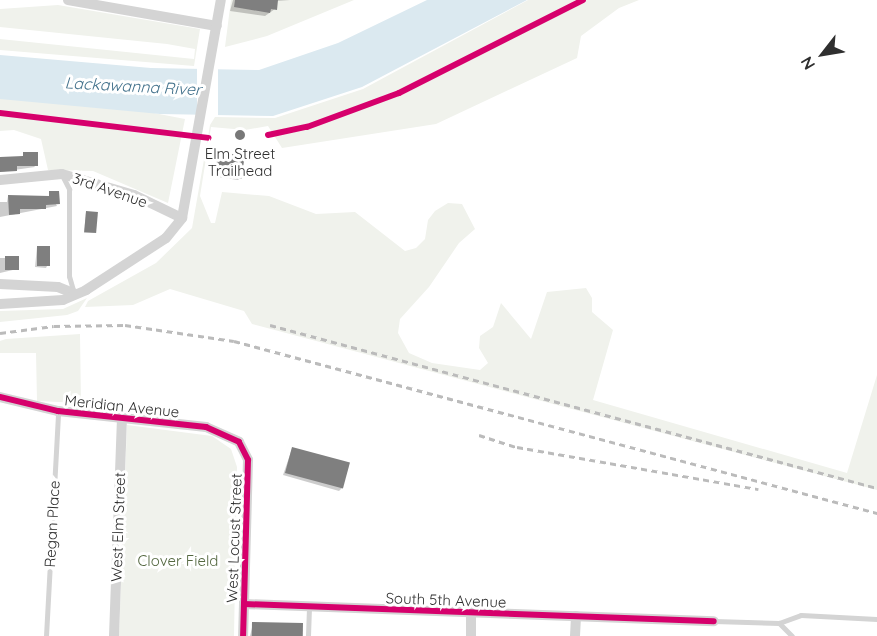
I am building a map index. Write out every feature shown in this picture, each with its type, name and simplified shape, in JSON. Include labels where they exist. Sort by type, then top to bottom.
[{"type":"street","points":[[68,0],[217,26]]},
{"type":"street","points":[[0,304],[63,300],[166,238],[182,218],[221,0]]},
{"type":"street","name":"3rd Avenue","points":[[0,180],[62,174],[134,195],[182,218]]},
{"type":"street","points":[[0,284],[58,287],[75,294]]},
{"type":"street","name":"Meridian Avenue","points":[[0,397],[58,411],[206,427],[239,442]]},
{"type":"street","name":"West Elm Street","points":[[114,636],[122,419]]},
{"type":"street","name":"West Locust Street","points":[[239,442],[248,460],[243,636]]},
{"type":"street","name":"South 5th Avenue","points":[[244,604],[714,621]]},
{"type":"street","points":[[471,613],[471,636]]},
{"type":"street","points":[[575,636],[576,616]]},
{"type":"lane","points":[[62,174],[69,189],[69,276],[75,294]]},
{"type":"lane","name":"Regan Place","points":[[46,636],[58,411]]},
{"type":"lane","points":[[308,636],[309,608]]},
{"type":"lane","points":[[714,621],[779,622],[801,615],[877,619]]},
{"type":"lane","points":[[779,622],[792,636]]},
{"type":"green space","points":[[231,0],[354,0],[267,36],[225,47]]},
{"type":"green space","points":[[528,0],[639,0],[619,8],[581,36],[577,58],[436,124],[282,148],[268,126],[245,130],[211,127],[200,196],[211,223],[215,223],[222,192],[269,196],[316,214],[355,212],[405,251],[416,248],[425,239],[428,220],[435,211],[448,203],[462,204],[475,229],[459,243],[429,287],[400,319],[398,333],[409,353],[432,363],[480,370],[488,363],[479,348],[480,336],[493,327],[501,303],[531,339],[547,292],[586,288],[592,298],[592,312],[613,330],[593,400],[847,473],[877,375],[877,490],[252,324],[244,311],[170,289],[133,305],[85,307],[88,301],[156,263],[192,228],[210,125],[215,117],[275,118],[363,89]]},
{"type":"green space","points":[[58,5],[200,29],[194,66],[0,50],[0,39],[194,59],[195,49],[167,44],[0,27],[0,9]]},
{"type":"green space","points":[[0,93],[107,104],[185,119],[168,203],[93,171],[48,170],[41,139],[14,130],[0,131]]},
{"type":"green space","points":[[87,298],[78,311],[67,315],[0,322],[0,311],[63,309]]},
{"type":"green space","points":[[80,334],[81,403],[37,401],[36,353],[0,353],[0,341],[6,339]]},
{"type":"green space","name":"Clover Field","points":[[127,425],[212,436],[231,449],[237,467],[234,636],[119,636]]},
{"type":"water","name":"Lackawanna River","points":[[427,0],[527,0],[362,87],[273,116],[160,114],[0,99],[0,55],[151,68],[259,70],[338,43]]},
{"type":"pier","points":[[197,64],[218,64],[218,117],[197,117]]},
{"type":"building","points":[[235,0],[278,0],[277,10],[271,9],[270,13],[234,7]]},
{"type":"building","points":[[23,152],[38,152],[38,166],[17,166],[17,171],[0,172],[0,157],[23,156]]},
{"type":"building","points":[[218,152],[245,156],[242,179],[215,175]]},
{"type":"building","points":[[49,191],[59,191],[60,204],[46,205],[46,209],[20,209],[20,214],[9,215],[8,195],[49,196]]},
{"type":"building","points":[[86,211],[98,212],[96,233],[84,232]]},
{"type":"building","points":[[37,246],[50,246],[50,266],[37,266]]},
{"type":"building","points":[[5,256],[19,256],[19,270],[5,270]]},
{"type":"building","points":[[292,447],[350,463],[343,489],[285,473]]},
{"type":"building","points":[[252,622],[303,623],[303,636],[252,636]]},
{"type":"railway","points":[[0,333],[54,326],[125,325],[234,341],[877,513]]},
{"type":"railway","points":[[270,325],[877,488]]},
{"type":"railway","points":[[479,435],[517,447],[758,489]]},
{"type":"cycle path","points":[[268,135],[307,127],[399,93],[583,0]]},
{"type":"cycle path","points":[[0,113],[209,138]]},
{"type":"cycle path","points":[[0,397],[58,411],[206,427],[239,442],[248,460],[243,636]]},
{"type":"cycle path","points":[[244,604],[714,621]]},
{"type":"place","name":"Elm Street Trailhead","points":[[240,135]]}]
